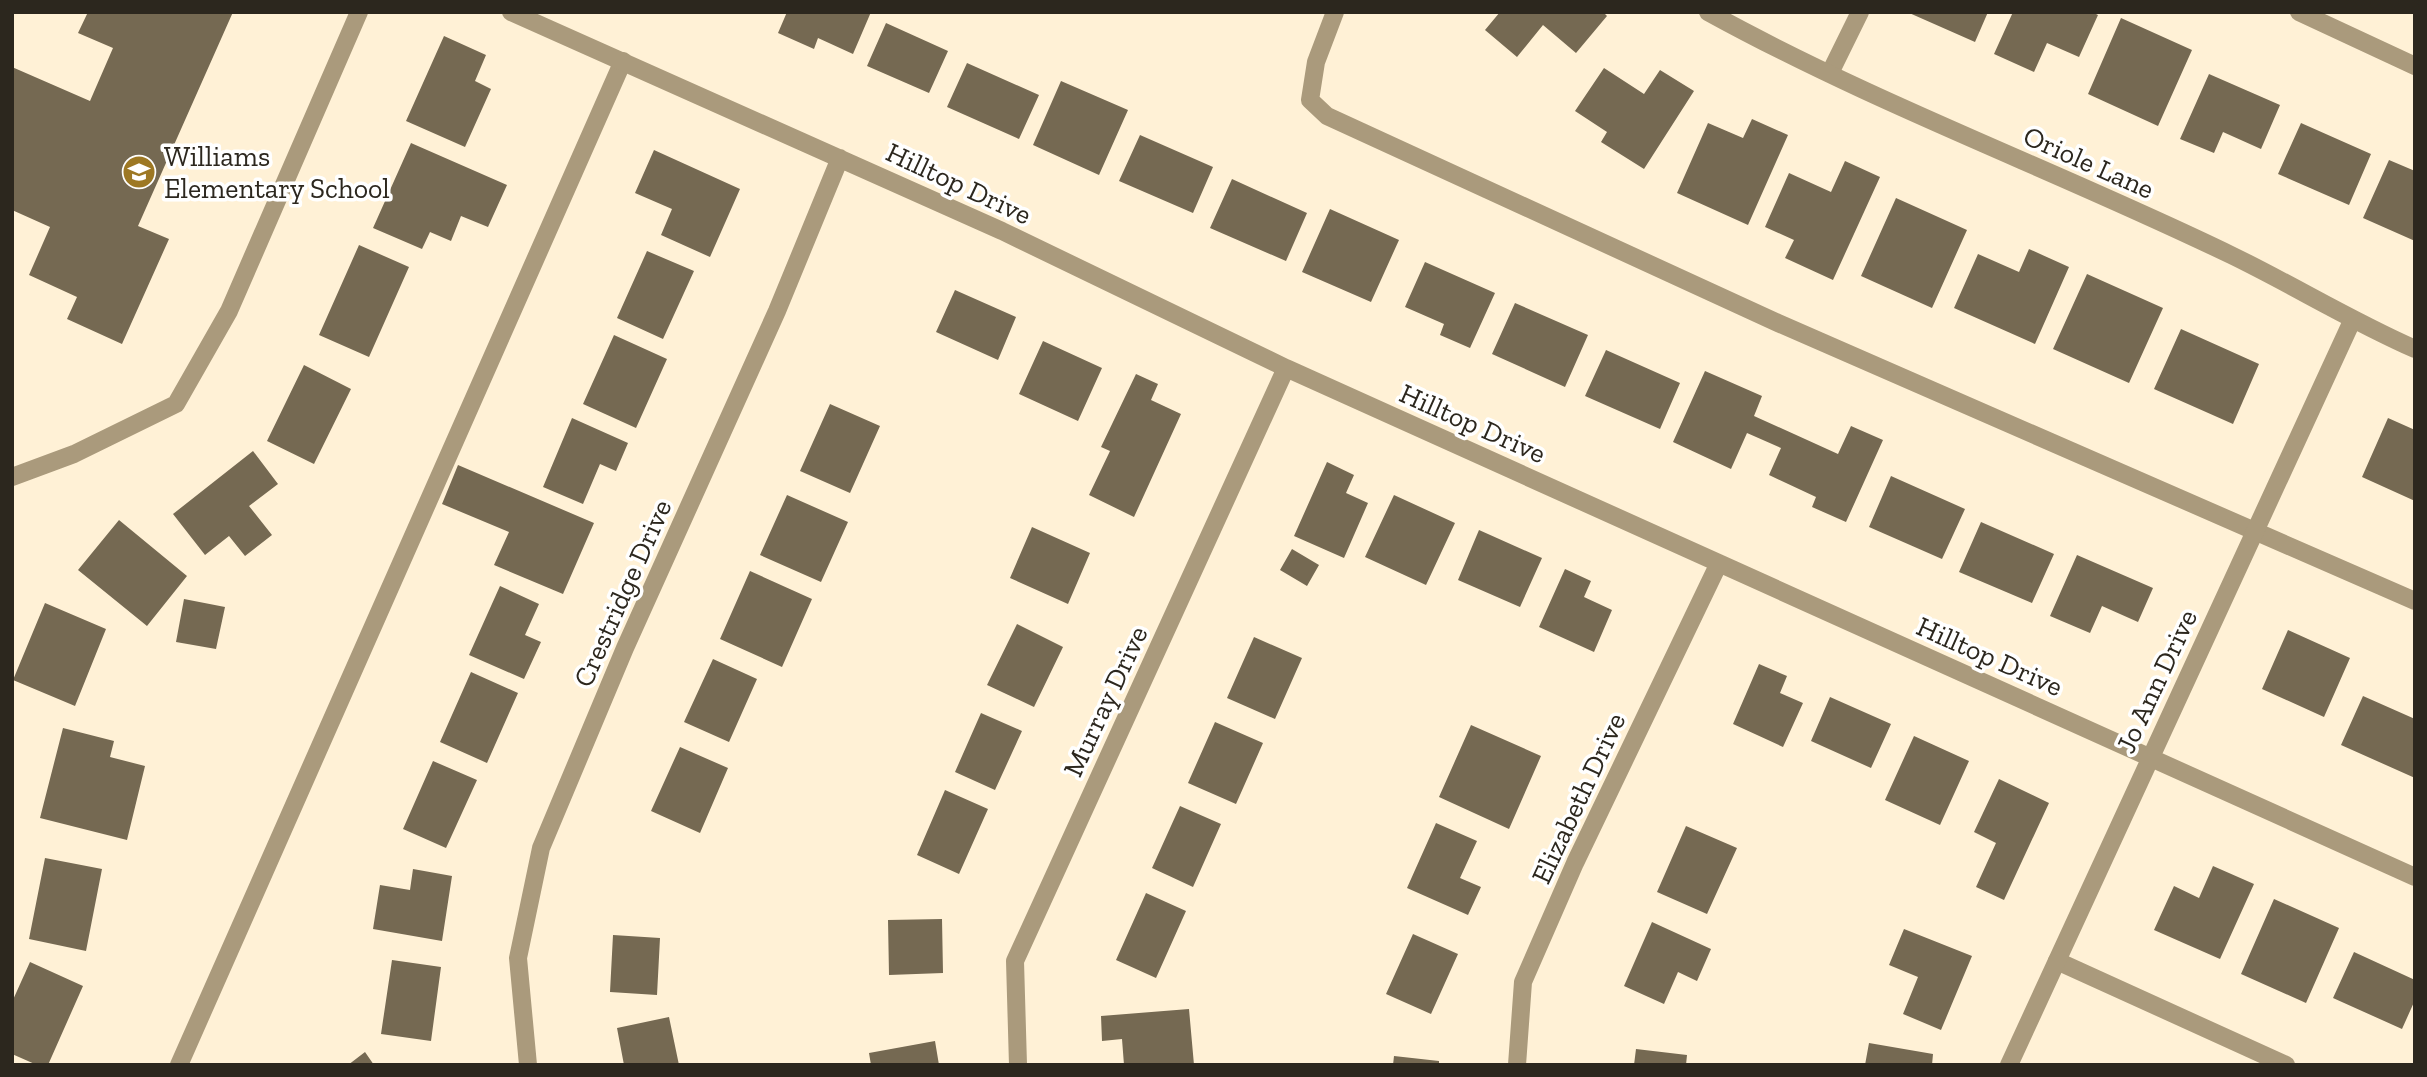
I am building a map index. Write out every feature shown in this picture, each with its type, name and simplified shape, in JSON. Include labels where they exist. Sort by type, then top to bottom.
[{"type":"street","points":[[12,477],[74,454],[176,404],[229,311],[359,12]]},
{"type":"street","name":"Hilltop Drive","points":[[511,12],[1002,231],[1286,368],[2415,877]]},
{"type":"street","points":[[1335,12],[1316,62],[1310,100],[1327,116],[1778,323],[2415,601]]},
{"type":"street","name":"Oriole Lane","points":[[1708,12],[1830,73],[2232,255],[2352,321],[2415,349]]},
{"type":"street","points":[[1830,73],[1860,12]]},
{"type":"street","points":[[2300,12],[2415,66]]},
{"type":"street","points":[[179,1065],[622,61]]},
{"type":"street","name":"Crestridge Drive","points":[[528,1065],[518,957],[541,848],[625,648],[777,311],[840,158]]},
{"type":"street","name":"Jo Ann Drive","points":[[2009,1065],[2352,321]]},
{"type":"street","name":"Murray Drive","points":[[1018,1065],[1015,961],[1286,368]]},
{"type":"street","name":"Elizabeth Drive","points":[[1517,1065],[1523,982],[1575,863],[1719,563]]},
{"type":"street","points":[[2057,961],[2286,1065]]},
{"type":"building","points":[[88,12],[233,12],[138,226],[169,239],[122,344],[67,319],[77,297],[29,275],[50,227],[12,210],[12,67],[90,101],[113,48],[78,33]]},
{"type":"building","points":[[787,12],[871,12],[853,54],[818,38],[814,49],[778,33]]},
{"type":"building","points":[[1500,12],[1603,12],[1607,16],[1576,53],[1543,25],[1517,57],[1485,30]]},
{"type":"building","points":[[1907,12],[1988,12],[1975,42]]},
{"type":"building","points":[[2013,12],[2092,12],[2098,15],[2079,57],[2047,43],[2034,72],[1994,54]]},
{"type":"building","points":[[2121,18],[2192,50],[2158,126],[2088,94]]},
{"type":"building","points":[[886,23],[948,51],[929,93],[867,66]]},
{"type":"building","points":[[444,36],[486,55],[475,81],[491,89],[465,147],[406,121]]},
{"type":"building","points":[[967,63],[1039,95],[1019,139],[947,107]]},
{"type":"building","points":[[1604,68],[1644,94],[1660,70],[1694,91],[1644,169],[1601,142],[1607,132],[1575,111]]},
{"type":"building","points":[[2209,74],[2280,105],[2261,149],[2223,132],[2214,153],[2180,139]]},
{"type":"building","points":[[1061,81],[1128,110],[1099,175],[1033,145]]},
{"type":"building","points":[[1752,119],[1788,135],[1748,225],[1677,193],[1708,123],[1743,138]]},
{"type":"building","points":[[2301,123],[2371,154],[2349,205],[2278,174]]},
{"type":"building","points":[[1140,135],[1213,167],[1193,213],[1119,181]]},
{"type":"building","points":[[411,143],[507,185],[488,227],[461,216],[451,241],[430,232],[422,249],[373,228]]},
{"type":"building","points":[[654,150],[740,189],[710,257],[661,235],[672,209],[635,193]]},
{"type":"building","points":[[2389,160],[2415,171],[2415,241],[2363,218]]},
{"type":"building","points":[[1845,161],[1880,177],[1833,280],[1785,258],[1794,240],[1765,227],[1789,173],[1831,192]]},
{"type":"building","points":[[1232,179],[1307,213],[1286,261],[1210,228]]},
{"type":"building","points":[[1896,198],[1967,230],[1932,308],[1861,276]]},
{"type":"building","points":[[1330,209],[1399,240],[1371,302],[1302,272]]},
{"type":"building","points":[[359,245],[409,267],[369,357],[319,335]]},
{"type":"building","points":[[2029,249],[2069,267],[2035,344],[1954,308],[1978,254],[2019,272]]},
{"type":"building","points":[[647,251],[694,271],[663,339],[617,318]]},
{"type":"building","points":[[1425,262],[1495,293],[1470,348],[1440,335],[1444,324],[1405,307]]},
{"type":"building","points":[[2087,274],[2163,308],[2129,383],[2053,349]]},
{"type":"building","points":[[955,290],[1016,317],[998,360],[936,332]]},
{"type":"building","points":[[1515,303],[1588,335],[1565,387],[1492,354]]},
{"type":"building","points":[[2181,329],[2259,364],[2233,424],[2154,389]]},
{"type":"building","points":[[614,335],[667,359],[636,428],[583,404]]},
{"type":"building","points":[[1043,341],[1102,368],[1078,421],[1019,394]]},
{"type":"building","points":[[1606,350],[1680,383],[1660,429],[1585,396]]},
{"type":"building","points":[[304,365],[351,389],[314,464],[267,441]]},
{"type":"building","points":[[1705,371],[1762,396],[1754,416],[1838,454],[1851,426],[1883,440],[1846,522],[1812,507],[1816,497],[1769,475],[1781,448],[1747,433],[1731,469],[1673,442]]},
{"type":"building","points":[[1136,374],[1158,384],[1151,400],[1181,414],[1134,517],[1089,495],[1110,451],[1101,447]]},
{"type":"building","points":[[830,404],[880,426],[850,493],[800,471]]},
{"type":"building","points":[[572,418],[628,443],[616,471],[600,464],[583,504],[543,487]]},
{"type":"building","points":[[2388,418],[2415,430],[2415,501],[2362,477]]},
{"type":"building","points":[[253,451],[278,484],[249,506],[272,535],[245,556],[229,536],[205,555],[173,514]]},
{"type":"building","points":[[1327,462],[1354,475],[1346,493],[1368,503],[1344,558],[1294,536]]},
{"type":"building","points":[[458,465],[594,523],[563,594],[494,565],[509,532],[442,504]]},
{"type":"building","points":[[1891,476],[1965,509],[1942,559],[1869,527]]},
{"type":"building","points":[[787,495],[848,522],[821,582],[760,555]]},
{"type":"building","points":[[1394,495],[1455,523],[1426,585],[1365,557]]},
{"type":"building","points":[[119,520],[187,576],[147,626],[78,570]]},
{"type":"building","points":[[1981,522],[2054,554],[2032,603],[1959,572]]},
{"type":"building","points":[[1032,527],[1090,553],[1068,604],[1010,578]]},
{"type":"building","points":[[1479,530],[1542,558],[1520,607],[1458,580]]},
{"type":"building","points":[[1292,549],[1319,565],[1307,586],[1280,570]]},
{"type":"building","points":[[2077,555],[2153,588],[2138,622],[2102,606],[2090,633],[2050,616]]},
{"type":"building","points":[[1565,569],[1591,581],[1584,597],[1612,610],[1594,652],[1539,627]]},
{"type":"building","points":[[750,571],[812,599],[782,667],[720,639]]},
{"type":"building","points":[[500,586],[539,604],[525,635],[541,642],[524,679],[469,655]]},
{"type":"building","points":[[184,599],[225,607],[216,649],[176,642]]},
{"type":"building","points":[[45,603],[106,629],[75,706],[13,680]]},
{"type":"building","points":[[1017,624],[1063,647],[1034,707],[987,685]]},
{"type":"building","points":[[2288,630],[2350,658],[2324,717],[2262,689]]},
{"type":"building","points":[[1254,637],[1302,658],[1275,719],[1227,698]]},
{"type":"building","points":[[713,659],[757,679],[729,742],[684,722]]},
{"type":"building","points":[[1759,664],[1787,676],[1780,693],[1803,703],[1783,747],[1733,724]]},
{"type":"building","points":[[471,672],[518,693],[487,763],[440,742]]},
{"type":"building","points":[[2363,696],[2415,719],[2415,778],[2341,745]]},
{"type":"building","points":[[1830,697],[1891,724],[1871,768],[1811,741]]},
{"type":"building","points":[[981,713],[1022,731],[995,790],[955,772]]},
{"type":"building","points":[[1215,722],[1263,743],[1236,804],[1188,783]]},
{"type":"building","points":[[1471,725],[1541,756],[1509,829],[1439,797]]},
{"type":"building","points":[[63,728],[114,741],[110,757],[145,766],[127,840],[40,818]]},
{"type":"building","points":[[1914,736],[1969,761],[1940,825],[1885,800]]},
{"type":"building","points":[[680,747],[728,768],[700,833],[651,811]]},
{"type":"building","points":[[433,761],[477,780],[446,848],[403,829]]},
{"type":"building","points":[[1999,779],[2049,803],[2004,900],[1976,887],[1996,843],[1974,832]]},
{"type":"building","points":[[945,790],[988,809],[959,874],[917,855]]},
{"type":"building","points":[[1180,806],[1221,824],[1193,887],[1152,868]]},
{"type":"building","points":[[1436,823],[1477,841],[1460,878],[1481,887],[1468,915],[1407,888]]},
{"type":"building","points":[[1686,826],[1737,848],[1707,914],[1657,892]]},
{"type":"building","points":[[45,858],[102,869],[86,951],[29,939]]},
{"type":"building","points":[[2213,866],[2254,884],[2220,959],[2154,930],[2174,886],[2199,898]]},
{"type":"building","points":[[413,869],[452,876],[442,941],[373,929],[380,885],[410,890]]},
{"type":"building","points":[[1146,893],[1186,911],[1156,978],[1116,960]]},
{"type":"building","points":[[2274,899],[2339,928],[2306,1003],[2241,974]]},
{"type":"building","points":[[942,919],[943,973],[889,975],[888,920]]},
{"type":"building","points":[[1652,922],[1711,949],[1697,981],[1678,972],[1664,1004],[1624,986]]},
{"type":"building","points":[[1904,929],[1972,956],[1941,1030],[1903,1014],[1918,977],[1889,965]]},
{"type":"building","points":[[1413,934],[1458,954],[1431,1014],[1386,994]]},
{"type":"building","points":[[613,935],[660,938],[657,995],[610,992]]},
{"type":"building","points":[[2354,952],[2415,980],[2415,1000],[2402,1029],[2333,998]]},
{"type":"building","points":[[392,960],[441,967],[431,1041],[381,1034]]},
{"type":"building","points":[[30,962],[83,986],[48,1065],[37,1065],[12,1054],[12,1002]]},
{"type":"building","points":[[1189,1009],[1194,1065],[1124,1065],[1122,1039],[1102,1041],[1101,1016]]},
{"type":"building","points":[[669,1017],[679,1065],[624,1065],[617,1028]]},
{"type":"building","points":[[935,1041],[939,1065],[871,1065],[869,1053]]},
{"type":"building","points":[[1869,1043],[1933,1054],[1932,1065],[1865,1065]]},
{"type":"building","points":[[1636,1049],[1687,1055],[1686,1065],[1634,1065]]},
{"type":"building","points":[[365,1052],[374,1065],[348,1065]]},
{"type":"building","points":[[1394,1056],[1439,1061],[1439,1065],[1393,1065]]},
{"type":"place","name":"Williams Elementary School","points":[[139,172]]}]
